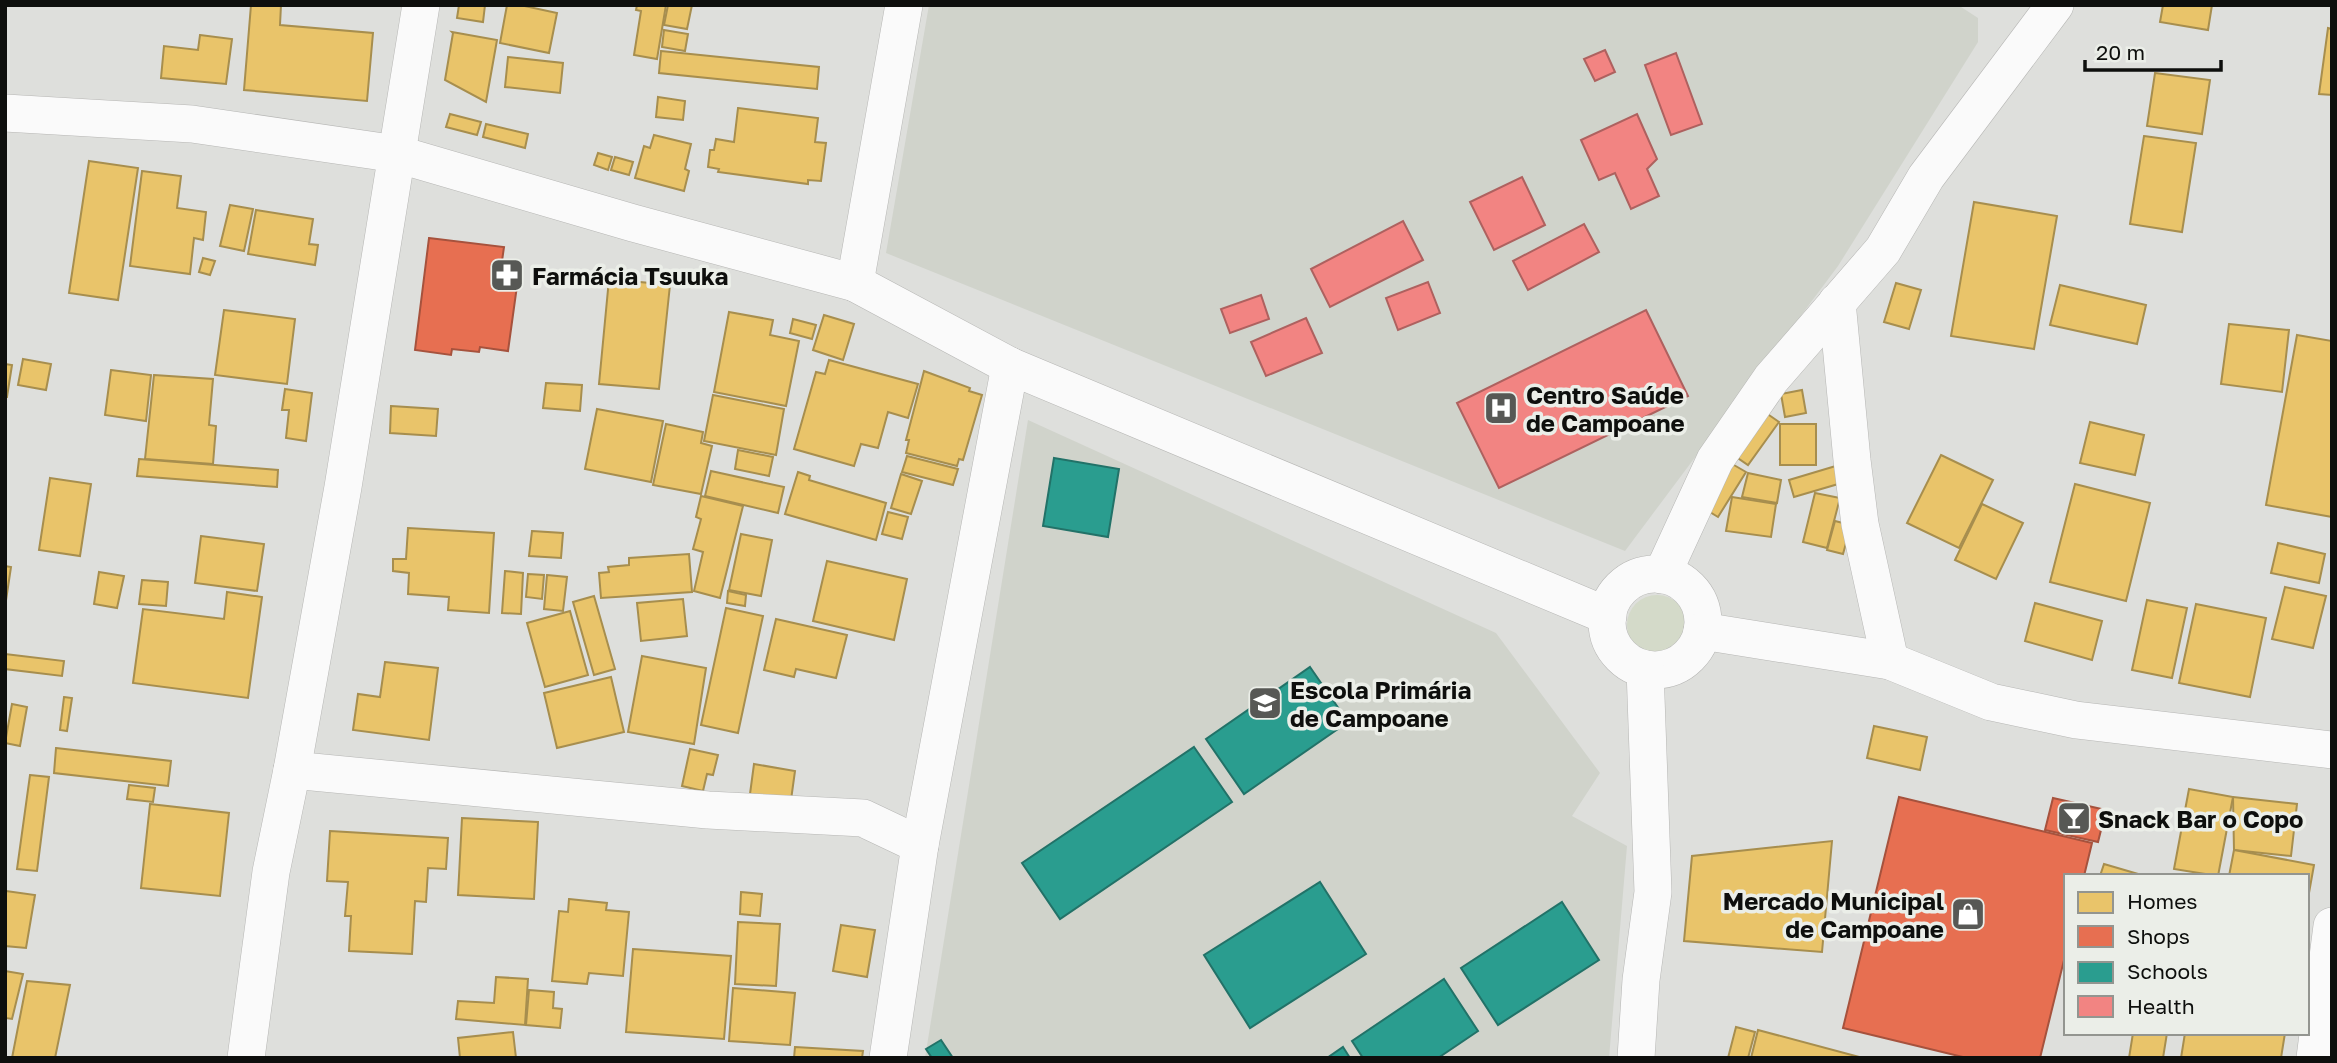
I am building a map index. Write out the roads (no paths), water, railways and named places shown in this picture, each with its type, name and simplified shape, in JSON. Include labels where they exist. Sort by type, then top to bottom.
[{"type":"street","points":[[246,1058],[271,872],[343,487],[421,5]]},
{"type":"street","points":[[855,283],[904,5]]},
{"type":"street","points":[[1662,575],[1714,460],[1771,379],[1883,250],[1926,177],[2039,10]]},
{"type":"street","points":[[5,113],[192,124],[397,154],[633,223],[855,283],[1010,366],[1608,615]]},
{"type":"street","points":[[1837,302],[1860,524],[1890,661]]},
{"type":"street","points":[[888,1058],[920,845],[1010,366]]},
{"type":"street","points":[[1662,575],[1680,581],[1694,594],[1702,612],[1702,631],[1695,648],[1682,662],[1664,669],[1645,669],[1629,662],[1616,649],[1609,633],[1608,615],[1614,598],[1627,584],[1643,576],[1662,575]]},
{"type":"street","points":[[1702,631],[1890,661],[1991,702],[2076,720],[2332,750]]},
{"type":"street","points":[[1636,1058],[1641,980],[1653,892],[1645,669]]},
{"type":"street","points":[[292,770],[708,810],[863,818],[920,845]]},
{"type":"street","points":[[2315,1058],[2332,926]]},
{"type":"place","name":"Farmácia Tsuuka","points":[[507,275]]},
{"type":"place","name":"Centro Saúde de Campoane","points":[[1501,408]]},
{"type":"place","name":"Escola Primária de Campoane","points":[[1265,703]]},
{"type":"place","name":"Snack Bar o Copo","points":[[2074,818]]},
{"type":"place","name":"Mercado Municipal de Campoane","points":[[1968,914]]}]
